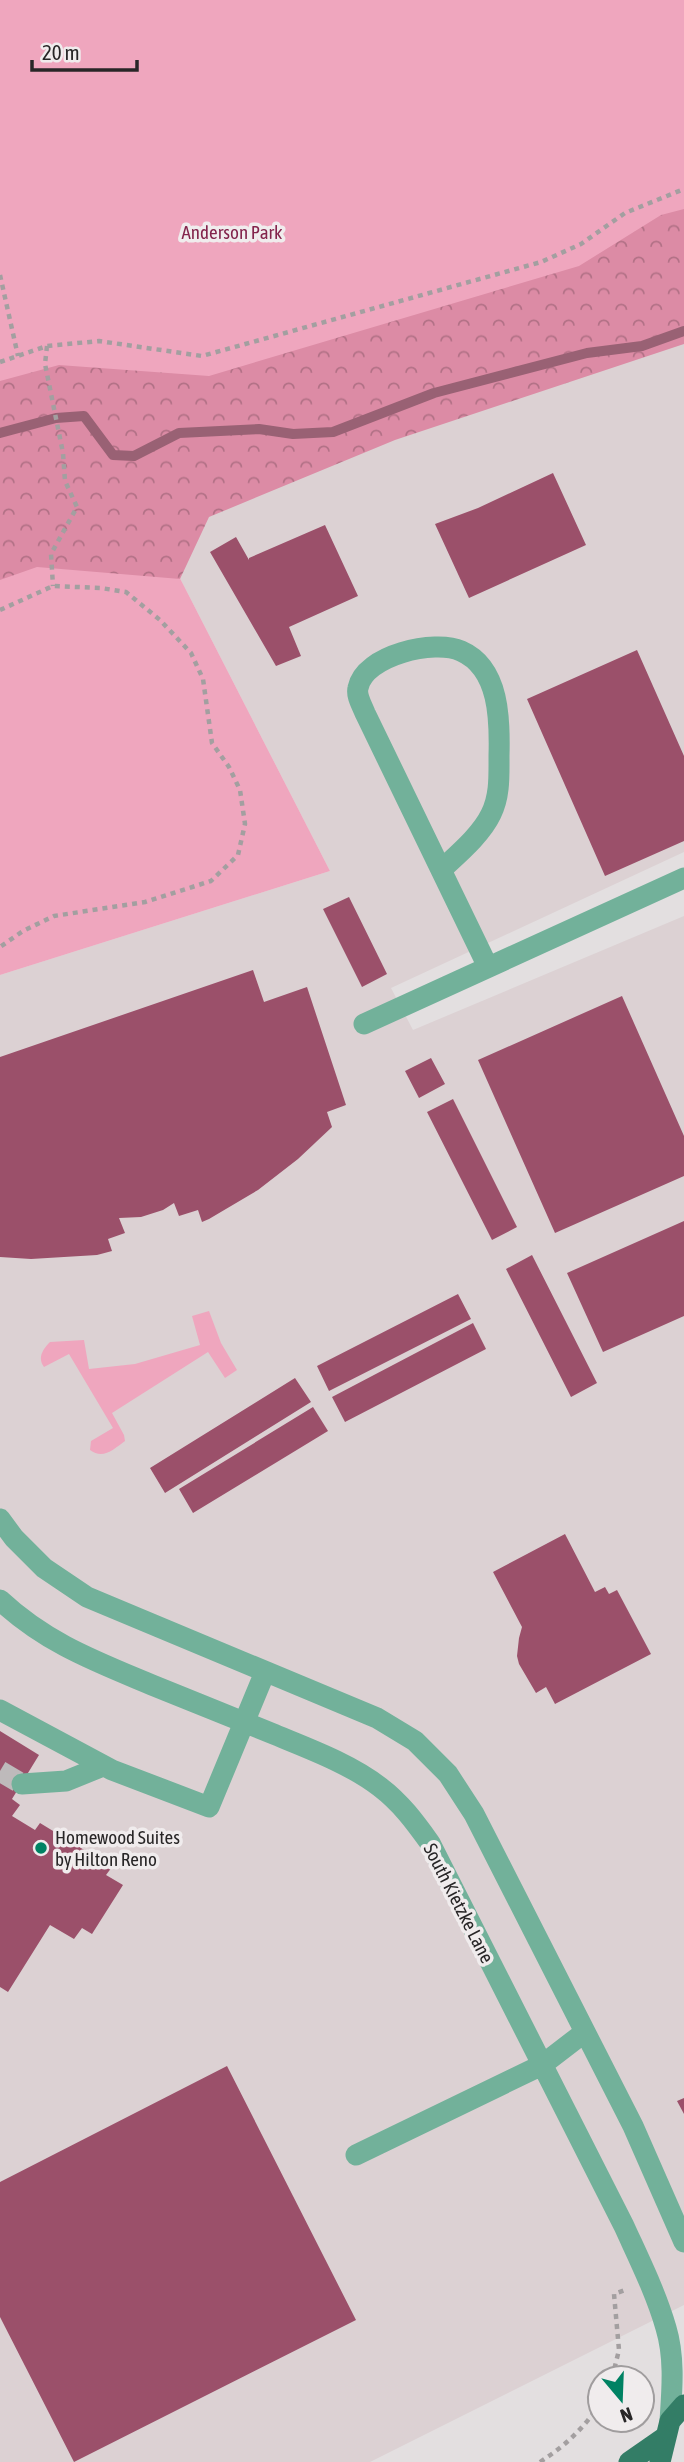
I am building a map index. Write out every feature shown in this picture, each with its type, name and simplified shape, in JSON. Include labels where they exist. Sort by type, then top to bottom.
[{"type":"main road","points":[[629,2462],[673,2421]]},
{"type":"main road","points":[[660,2462],[673,2421]]},
{"type":"street","points":[[441,870],[491,816],[499,792],[500,726],[496,698],[490,681],[477,664],[461,651],[442,647],[405,651],[379,663],[366,674],[358,686],[358,696],[441,870],[488,967]]},
{"type":"street","points":[[364,1024],[684,878]]},
{"type":"street","points":[[0,1519],[44,1569],[87,1597],[377,1718],[415,1741],[448,1774],[474,1814],[585,2032],[649,2159],[684,2242]]},
{"type":"street","name":"South Kietzke Lane","points":[[0,1600],[18,1617],[55,1642],[346,1766],[380,1786],[405,1810],[429,1843],[624,2226],[667,2329],[673,2374],[673,2421]]},
{"type":"street","points":[[0,1710],[103,1766],[209,1807],[265,1672]]},
{"type":"street","points":[[22,1784],[66,1781],[103,1766]]},
{"type":"street","points":[[356,2155],[542,2065],[585,2032]]},
{"type":"path","points":[[0,362],[47,346],[99,341],[202,356],[541,262],[581,244],[625,213],[684,189]]},
{"type":"path","points":[[0,275],[18,356]]},
{"type":"path","points":[[47,346],[45,364],[60,436],[65,481],[77,507],[51,554],[53,586]]},
{"type":"path","points":[[0,610],[53,586],[101,588],[126,592],[160,620],[191,653],[203,679],[212,743],[229,767],[240,790],[245,824],[238,855],[211,881],[145,902],[54,916],[23,931],[0,947]]},
{"type":"path","points":[[614,2294],[619,2350],[616,2364]]},
{"type":"path","points":[[540,2462],[586,2425]]},
{"type":"shaded area","points":[[684,327],[684,852],[391,988],[413,1030],[684,916],[684,2305],[370,2462],[0,2462],[0,975],[330,871],[143,506]]},
{"type":"green space","name":"Anderson Park","points":[[0,0],[684,0],[684,327],[143,506],[330,871],[0,975]]},
{"type":"green space","points":[[684,209],[684,344],[395,440],[209,517],[180,579],[37,567],[0,580],[0,381],[59,365],[209,376],[579,266],[661,215]]},
{"type":"green space","points":[[209,1311],[221,1343],[237,1370],[225,1378],[208,1352],[112,1413],[125,1441],[104,1454],[90,1450],[91,1441],[113,1428],[69,1354],[44,1367],[41,1357],[47,1345],[50,1342],[84,1340],[89,1369],[135,1364],[200,1345],[192,1316]]},
{"type":"building","points":[[553,473],[586,545],[469,598],[435,524],[478,508]]},
{"type":"building","points":[[325,525],[358,596],[289,627],[301,656],[276,666],[210,552],[236,537],[249,560]]},
{"type":"building","points":[[637,650],[684,756],[684,841],[605,876],[527,699]]},
{"type":"building","points":[[349,897],[387,974],[362,987],[323,909]]},
{"type":"building","points":[[253,970],[264,1002],[307,987],[346,1105],[327,1112],[332,1127],[298,1159],[258,1190],[202,1222],[198,1210],[179,1216],[174,1203],[163,1210],[141,1217],[119,1218],[125,1233],[108,1239],[112,1251],[97,1255],[31,1259],[0,1257],[0,1057]]},
{"type":"building","points":[[622,996],[684,1136],[684,1176],[555,1233],[478,1060]]},
{"type":"building","points":[[431,1058],[445,1084],[419,1098],[405,1071]]},
{"type":"building","points":[[453,1099],[517,1227],[492,1240],[427,1112]]},
{"type":"building","points":[[684,1221],[684,1316],[603,1352],[567,1273]]},
{"type":"building","points":[[532,1255],[597,1383],[571,1397],[506,1269]]},
{"type":"building","points":[[458,1294],[471,1319],[329,1391],[317,1366]]},
{"type":"building","points":[[473,1323],[486,1349],[345,1422],[332,1397]]},
{"type":"building","points":[[295,1378],[311,1402],[165,1493],[150,1468]]},
{"type":"building","points":[[313,1407],[328,1431],[193,1513],[179,1489]]},
{"type":"building","points":[[565,1534],[595,1592],[605,1587],[609,1594],[617,1590],[651,1654],[555,1704],[546,1687],[536,1693],[519,1664],[517,1656],[522,1627],[493,1572]]},
{"type":"building","name":"Homewood Suites by Hilton Reno","points":[[0,1731],[39,1755],[12,1799],[20,1805],[12,1816],[35,1830],[40,1823],[112,1867],[106,1875],[123,1885],[92,1934],[82,1928],[74,1939],[50,1925],[8,1992],[0,1987]]},
{"type":"building","points":[[227,2066],[356,2320],[74,2462],[0,2317],[0,2182]]},
{"type":"building","points":[[684,2098],[684,2114],[677,2101]]},
{"type":"waterway","points":[[0,433],[56,418],[84,416],[113,455],[134,456],[179,433],[259,429],[293,434],[333,432],[434,393],[587,353],[642,346],[684,331]]},
{"type":"tunnel","points":[[0,1771],[22,1784]]},
{"type":"place","name":"Homewood Suites by Hilton Reno","points":[[41,1848]]}]
